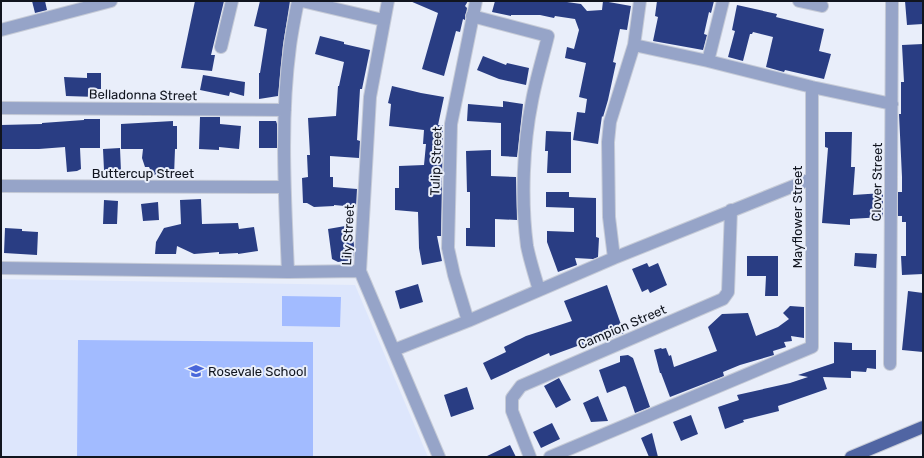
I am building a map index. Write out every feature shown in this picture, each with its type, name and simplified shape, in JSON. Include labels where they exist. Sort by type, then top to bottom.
[{"type":"main road","points":[[851,457],[923,427]]},
{"type":"street","points":[[1,30],[111,1]]},
{"type":"street","points":[[221,47],[232,1]]},
{"type":"street","points":[[288,272],[284,187],[285,110],[290,46],[298,1]]},
{"type":"street","points":[[302,1],[383,20]]},
{"type":"street","name":"Lily Street","points":[[388,1],[383,20],[370,98],[360,271],[439,457]]},
{"type":"street","name":"Tulip Street","points":[[468,321],[450,262],[448,241],[451,124],[476,1]]},
{"type":"street","points":[[614,258],[609,216],[608,142],[610,122],[634,45],[640,1]]},
{"type":"street","points":[[708,61],[723,1]]},
{"type":"street","points":[[798,1],[822,6]]},
{"type":"street","name":"Clover Street","points":[[890,364],[892,1]]},
{"type":"street","points":[[472,16],[548,36],[531,107],[527,131],[525,179],[525,224],[528,248],[539,290]]},
{"type":"street","points":[[634,45],[708,61],[812,87],[892,104]]},
{"type":"street","name":"Mayflower Street","points":[[550,457],[812,347],[812,87]]},
{"type":"street","name":"Belladonna Street","points":[[1,108],[285,110]]},
{"type":"street","points":[[394,350],[468,321],[614,258],[731,210],[811,179]]},
{"type":"street","name":"Buttercup Street","points":[[1,186],[284,187]]},
{"type":"street","name":"Campion Street","points":[[530,457],[512,412],[512,398],[521,386],[723,299],[728,292],[731,210]]},
{"type":"street","points":[[1,268],[288,272],[360,271]]},
{"type":"shaded area","name":"Rosevale School","points":[[1,279],[355,285],[428,457],[1,457]]},
{"type":"shaded area","points":[[282,296],[341,297],[340,327],[282,326]]},
{"type":"shaded area","points":[[78,340],[313,342],[313,457],[77,457]]},
{"type":"building","points":[[32,1],[45,1],[47,10],[35,13]]},
{"type":"building","points":[[195,1],[224,1],[211,55],[215,55],[212,71],[181,68]]},
{"type":"building","points":[[260,1],[290,1],[283,45],[278,96],[259,99],[259,73],[267,29],[254,26]]},
{"type":"building","points":[[410,1],[468,1],[465,6],[467,8],[465,20],[463,19],[460,32],[456,31],[444,76],[422,69],[438,13]]},
{"type":"building","points":[[495,1],[560,1],[581,4],[587,11],[602,10],[603,1],[631,6],[627,30],[620,29],[613,62],[616,63],[608,100],[603,117],[602,116],[598,144],[573,140],[577,112],[585,113],[587,99],[579,97],[586,63],[565,58],[567,47],[574,49],[579,30],[575,19],[555,16],[554,18],[540,15],[511,16],[492,12]]},
{"type":"building","points":[[657,1],[714,1],[711,13],[709,12],[704,34],[707,35],[703,50],[653,41],[658,17],[655,16]]},
{"type":"building","points":[[905,1],[923,1],[923,24],[907,25]]},
{"type":"building","points":[[737,5],[777,14],[776,17],[824,29],[819,51],[831,54],[824,79],[785,70],[784,72],[766,67],[773,37],[753,32],[750,34],[743,61],[728,57],[735,31],[732,30]]},
{"type":"building","points":[[320,36],[344,42],[344,44],[370,50],[362,89],[360,89],[357,140],[360,141],[359,158],[330,156],[330,177],[333,177],[333,187],[357,189],[356,207],[334,205],[314,207],[307,203],[303,203],[302,178],[308,177],[307,155],[310,155],[308,118],[336,116],[338,86],[344,62],[315,54]]},
{"type":"building","points":[[923,44],[923,274],[902,275],[901,256],[906,256],[906,222],[902,222],[902,216],[898,216],[898,192],[902,192],[899,114],[901,114],[901,82],[904,82],[902,45]]},
{"type":"building","points":[[483,56],[506,65],[507,63],[529,68],[526,85],[499,79],[477,70]]},
{"type":"building","points":[[87,73],[101,73],[101,89],[97,89],[97,97],[66,96],[64,77],[87,78]]},
{"type":"building","points":[[203,75],[245,82],[244,96],[230,92],[229,96],[200,90]]},
{"type":"building","points":[[392,86],[444,97],[438,125],[443,125],[441,236],[437,236],[442,261],[422,265],[419,248],[418,212],[395,210],[395,188],[399,188],[399,166],[424,165],[426,144],[423,144],[424,130],[389,126],[391,104],[388,103]]},
{"type":"building","points":[[503,101],[523,104],[517,157],[501,156],[501,123],[467,121],[468,104],[503,107]]},
{"type":"building","points":[[200,117],[220,117],[220,124],[241,126],[239,149],[219,147],[219,150],[199,149]]},
{"type":"building","points":[[84,119],[100,119],[100,148],[80,148],[81,169],[77,171],[67,172],[65,147],[1,149],[1,125],[42,124]]},
{"type":"building","points":[[173,121],[173,126],[177,126],[177,149],[175,149],[174,176],[153,175],[149,167],[145,167],[142,158],[143,149],[121,149],[121,124]]},
{"type":"building","points":[[259,121],[276,121],[277,148],[259,148]]},
{"type":"building","points":[[546,131],[571,132],[571,173],[547,173],[548,151],[545,151]]},
{"type":"building","points":[[825,132],[852,132],[851,167],[855,167],[853,195],[883,193],[883,217],[850,219],[850,225],[822,223],[828,148],[825,147]]},
{"type":"building","points":[[120,148],[121,172],[109,173],[109,170],[104,170],[103,149]]},
{"type":"building","points":[[491,150],[491,176],[516,177],[517,220],[495,219],[495,247],[466,246],[466,228],[470,228],[470,192],[467,192],[466,151]]},
{"type":"building","points":[[546,192],[569,192],[569,197],[596,198],[596,237],[599,238],[598,257],[593,259],[575,258],[577,265],[558,272],[547,242],[547,231],[574,232],[574,208],[546,207]]},
{"type":"building","points":[[201,199],[202,224],[238,223],[239,229],[254,227],[258,251],[238,254],[219,254],[219,252],[194,254],[177,246],[176,254],[155,254],[156,242],[164,228],[181,224],[180,200]]},
{"type":"building","points":[[104,200],[118,201],[117,224],[103,224]]},
{"type":"building","points":[[158,202],[159,220],[143,221],[141,204]]},
{"type":"building","points":[[351,225],[354,245],[353,260],[338,262],[332,259],[328,229]]},
{"type":"building","points":[[5,228],[38,232],[37,255],[4,253]]},
{"type":"building","points":[[855,253],[877,254],[876,268],[854,266]]},
{"type":"building","points":[[747,256],[778,256],[778,296],[765,296],[766,276],[747,276]]},
{"type":"building","points":[[647,263],[649,267],[658,263],[667,285],[650,293],[648,289],[642,292],[632,269]]},
{"type":"building","points":[[418,284],[423,302],[400,309],[395,291]]},
{"type":"building","points":[[607,285],[624,333],[581,349],[580,345],[550,356],[549,353],[491,380],[483,363],[506,352],[504,347],[526,336],[572,321],[564,301]]},
{"type":"building","points":[[908,291],[923,293],[923,352],[902,350]]},
{"type":"building","points":[[790,306],[804,307],[804,338],[791,336],[792,341],[784,342],[786,347],[773,351],[774,355],[740,365],[723,372],[724,376],[670,397],[660,373],[654,350],[666,348],[669,356],[671,355],[674,367],[717,351],[708,327],[722,314],[748,313],[756,336],[778,327],[789,319],[783,313]]},
{"type":"building","points":[[834,342],[852,343],[852,350],[876,350],[876,369],[867,368],[866,372],[851,371],[851,378],[823,377],[827,389],[778,406],[779,411],[743,420],[744,422],[725,429],[718,407],[739,400],[737,395],[790,383],[808,377],[798,375],[834,363]]},
{"type":"building","points":[[628,355],[633,358],[650,407],[635,413],[626,387],[624,386],[607,393],[599,370],[620,362],[620,356]]},
{"type":"building","points":[[559,378],[571,400],[556,408],[544,386]]},
{"type":"building","points":[[467,387],[474,409],[451,417],[444,395]]},
{"type":"building","points":[[598,396],[608,421],[591,422],[583,403]]},
{"type":"building","points":[[691,415],[698,434],[681,441],[673,422]]},
{"type":"building","points":[[552,423],[560,439],[541,448],[533,432]]},
{"type":"building","points":[[652,433],[658,457],[649,457],[641,438]]},
{"type":"building","points":[[510,445],[516,457],[485,457]]},
{"type":"place","name":"Rosevale School","points":[[196,371]]}]
